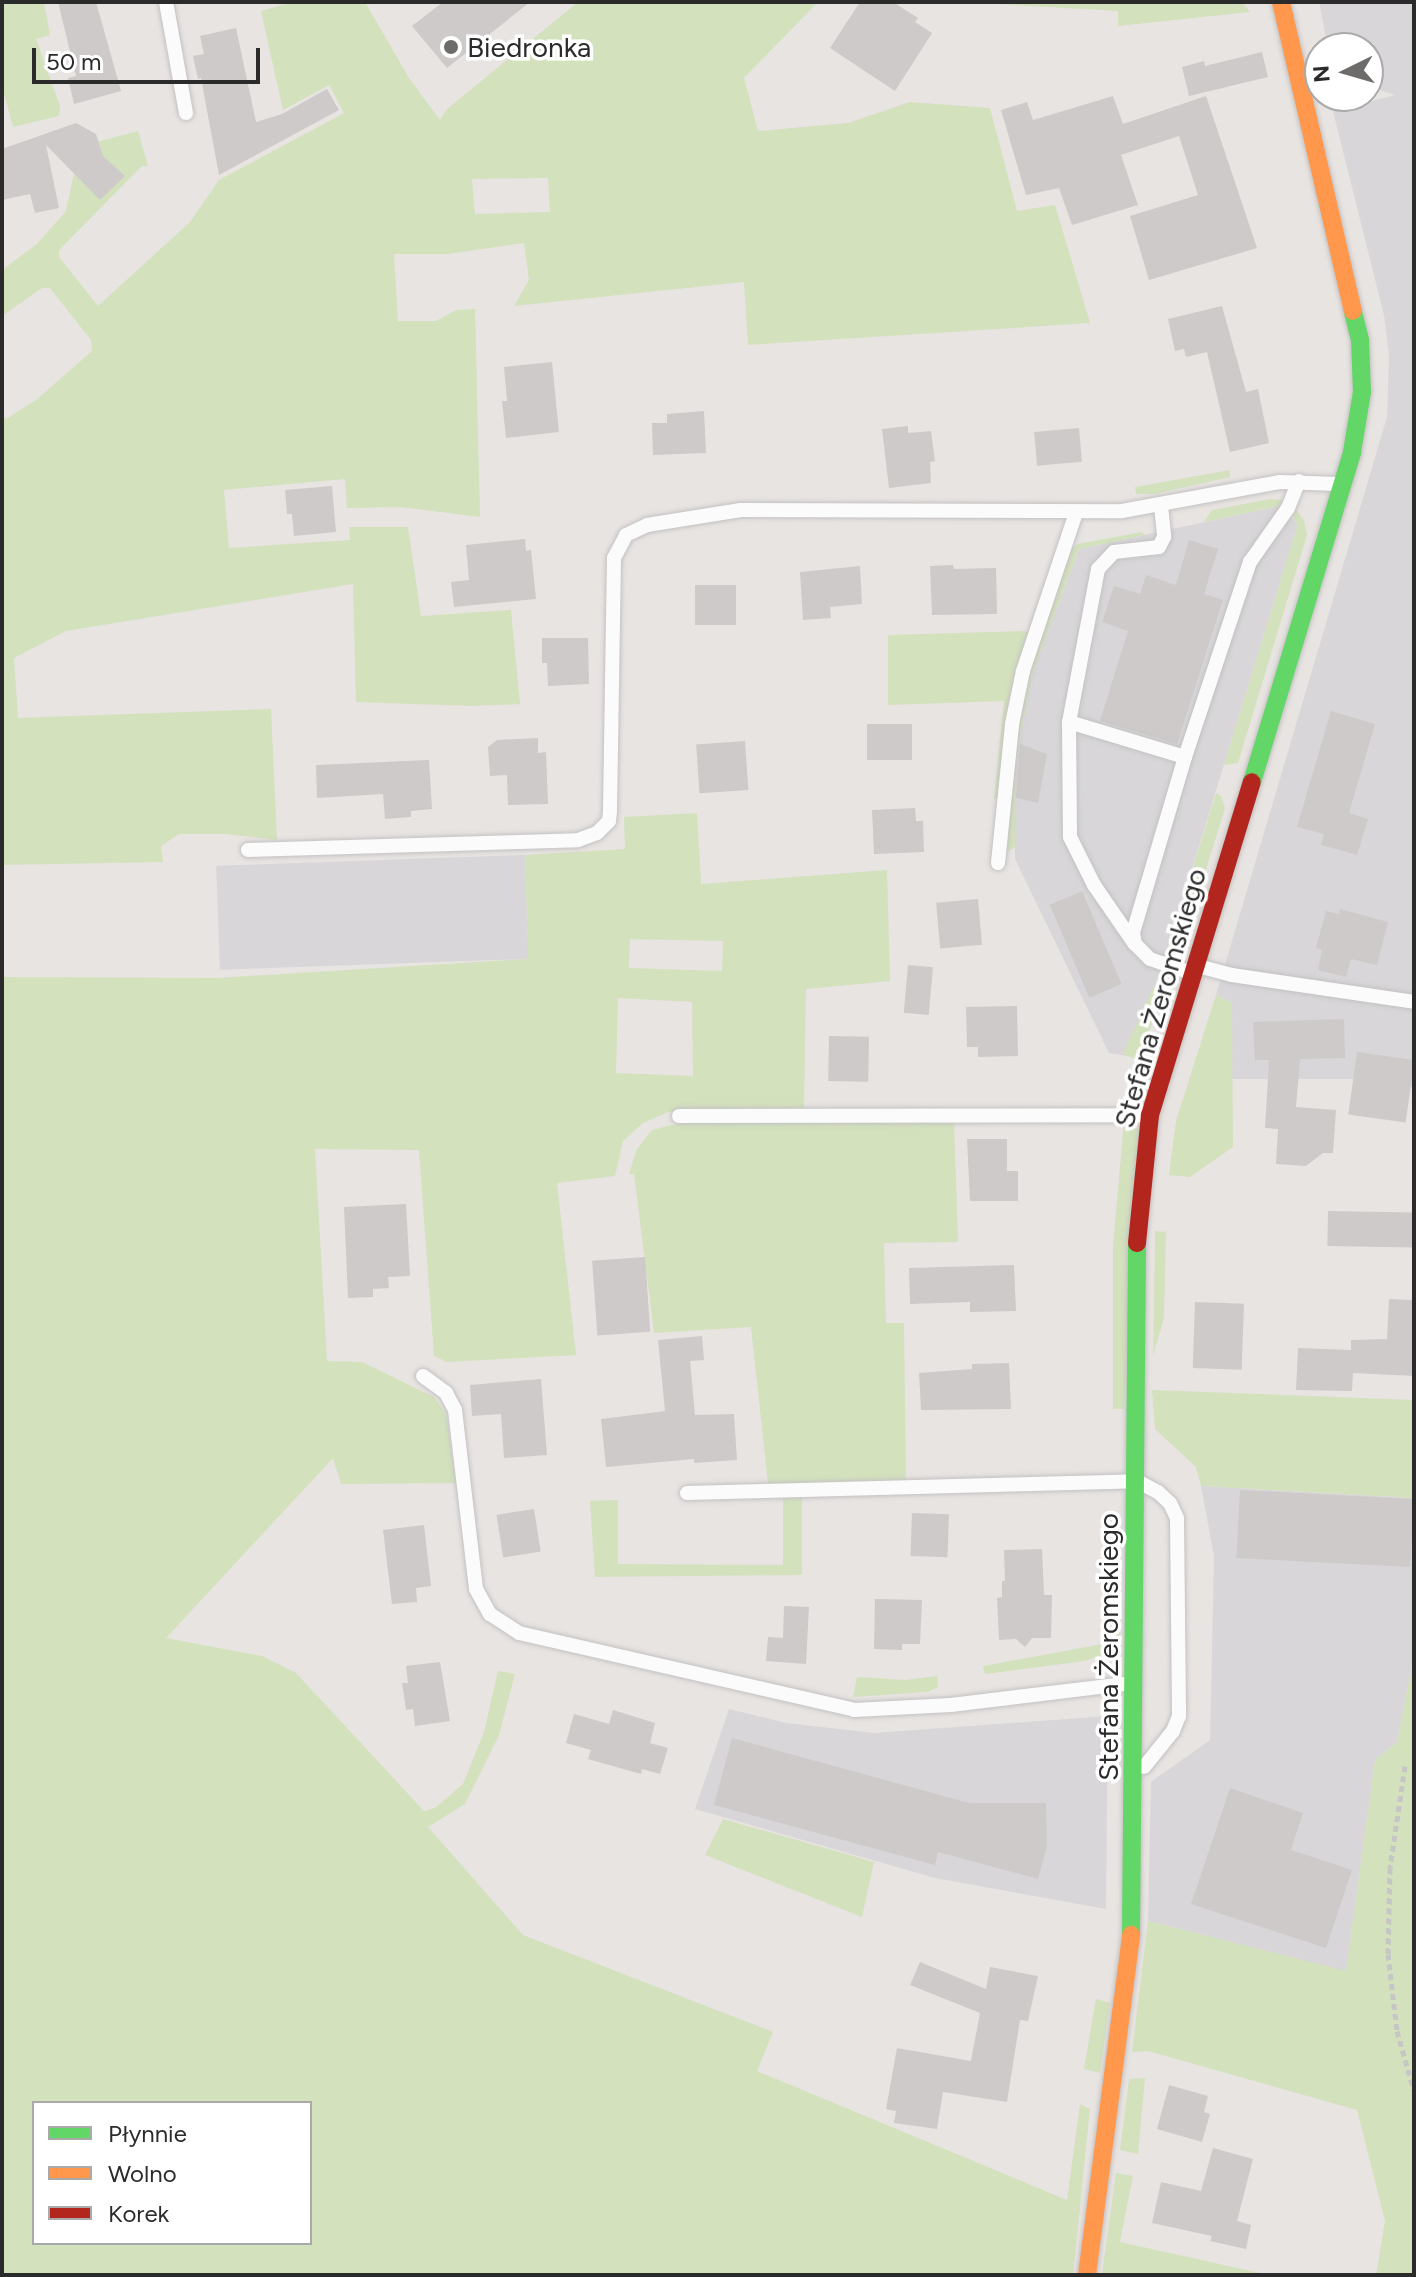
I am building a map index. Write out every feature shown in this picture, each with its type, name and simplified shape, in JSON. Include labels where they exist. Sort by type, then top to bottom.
[{"type":"street","name":"Stefana Żeromskiego","points":[[1087,2275],[1128,1971],[1136,1777],[1137,1240],[1150,1115],[1197,970],[1357,429],[1363,358],[1281,2]]},
{"type":"lane","points":[[166,2],[186,113]]},
{"type":"lane","points":[[248,850],[578,840],[597,833],[609,821],[610,811],[614,558],[626,535],[647,525],[741,510],[1076,513],[1161,506],[1299,481],[1342,484]]},
{"type":"lane","points":[[1135,944],[1135,923],[1185,757],[1250,562],[1288,508],[1299,481]]},
{"type":"lane","points":[[1161,506],[1164,537],[1159,547],[1114,552],[1098,569],[1069,722],[1070,837],[1078,857],[1135,944],[1150,959],[1197,970],[1414,1002]]},
{"type":"lane","points":[[998,863],[1012,724],[1023,671],[1076,513]]},
{"type":"lane","points":[[1069,722],[1185,757]]},
{"type":"lane","points":[[679,1116],[1150,1115]]},
{"type":"lane","points":[[423,1376],[446,1393],[455,1410],[476,1589],[490,1614],[519,1633],[854,1710],[951,1705],[1134,1683]]},
{"type":"lane","points":[[687,1493],[1137,1481],[1170,1503],[1177,1518],[1179,1716],[1173,1731],[1136,1777]]},
{"type":"path","points":[[1405,1766],[1390,1868],[1388,1954],[1397,2031],[1414,2091]]},
{"type":"shaded area","points":[[1319,2],[1414,2],[1414,1087],[1353,1079],[1232,1079],[1232,1003],[1216,995],[1387,417],[1389,355],[1384,315],[1333,112],[1384,112],[1384,98],[1395,95],[1384,91],[1384,32],[1325,32]]},
{"type":"shaded area","points":[[1280,506],[1298,524],[1134,1057],[1109,1053],[1015,859],[1015,768],[1032,675],[1079,549]]},
{"type":"shaded area","points":[[525,855],[529,959],[220,970],[216,866]]},
{"type":"shaded area","points":[[1201,1486],[1414,1498],[1414,1656],[1397,1742],[1375,1760],[1346,1972],[1148,1921],[1151,1782],[1210,1740],[1214,1556]]},
{"type":"shaded area","points":[[729,1709],[786,1723],[874,1733],[1108,1716],[1106,1909],[935,1878],[695,1809]]},
{"type":"green space","points":[[2,2],[44,2],[50,35],[36,39],[60,106],[59,116],[13,127],[2,86]]},
{"type":"green space","points":[[293,2],[365,2],[409,78],[440,120],[447,109],[578,2],[818,2],[744,78],[758,131],[848,123],[910,102],[990,108],[1017,211],[1055,205],[1090,323],[748,345],[744,282],[514,306],[529,280],[524,243],[448,254],[394,254],[398,321],[436,321],[456,310],[475,309],[480,517],[400,507],[347,508],[345,479],[224,490],[229,548],[350,540],[349,527],[408,527],[421,616],[511,610],[520,704],[471,706],[356,702],[353,584],[66,631],[14,658],[18,718],[271,709],[277,840],[226,834],[179,834],[161,846],[163,862],[2,865],[2,415],[6,419],[36,400],[92,351],[91,340],[50,288],[42,288],[2,316],[2,270],[37,244],[66,211],[76,164],[89,144],[138,131],[148,166],[142,166],[59,250],[59,257],[98,306],[190,222],[219,180],[344,113],[329,85],[283,110],[261,11]],"holes":[[[548,178],[550,212],[475,214],[472,179]]]},
{"type":"green space","points":[[960,2],[1242,2],[1250,12],[1118,26],[1118,11]]},
{"type":"green space","points":[[1230,470],[1230,477],[1155,494],[1136,494],[1135,487]]},
{"type":"green space","points":[[1270,499],[1282,500],[1280,506],[1204,522],[1212,510]]},
{"type":"green space","points":[[1295,509],[1304,520],[1307,535],[1238,763],[1224,765],[1298,524],[1293,519]]},
{"type":"green space","points":[[1141,532],[1145,535],[1079,549],[1032,675],[1015,768],[1015,847],[1007,852],[1012,768],[1029,673],[1071,549],[1078,544]]},
{"type":"green space","points":[[1029,633],[1003,743],[997,798],[994,799],[1004,701],[888,705],[888,635]]},
{"type":"green space","points":[[1216,793],[1221,796],[1225,808],[1178,960],[1164,960]]},
{"type":"green space","points":[[697,813],[701,884],[887,870],[890,981],[806,989],[804,1109],[668,1112],[643,1123],[623,1141],[615,1176],[557,1183],[576,1355],[447,1362],[434,1356],[419,1150],[315,1149],[327,1361],[362,1362],[434,1397],[446,1414],[456,1483],[341,1484],[333,1458],[166,1638],[262,1656],[296,1673],[424,1811],[435,1808],[463,1784],[484,1732],[498,1671],[515,1674],[499,1735],[465,1804],[428,1827],[523,1935],[773,2032],[757,2071],[1067,2200],[1080,2104],[1090,2109],[1073,2275],[2,2275],[2,977],[217,978],[528,959],[525,855],[625,849],[624,817]],"holes":[[[630,939],[723,941],[722,971],[629,968]],[[618,998],[692,1002],[693,1076],[616,1073]]]},
{"type":"green space","points":[[1158,978],[1171,984],[1136,1059],[1123,1053]]},
{"type":"green space","points":[[1216,995],[1232,1003],[1233,1147],[1190,1177],[1169,1175],[1176,1121]]},
{"type":"green space","points":[[954,1120],[958,1242],[884,1243],[886,1323],[904,1323],[906,1482],[768,1484],[751,1327],[654,1333],[634,1174],[629,1174],[637,1149],[652,1130],[685,1122]]},
{"type":"green space","points":[[1124,1122],[1139,1129],[1124,1409],[1113,1409],[1113,1245]]},
{"type":"green space","points":[[1155,1231],[1166,1232],[1164,1318],[1153,1356]]},
{"type":"green space","points":[[1152,1390],[1414,1400],[1414,1498],[1201,1486],[1196,1467],[1155,1429]]},
{"type":"green space","points":[[783,1497],[802,1498],[802,1575],[595,1577],[590,1501],[618,1500],[618,1564],[783,1565]]},
{"type":"green space","points":[[1122,1599],[1119,1646],[1106,1654],[1084,1661],[985,1674],[983,1666],[1113,1642],[1113,1600]]},
{"type":"green space","points":[[1414,1656],[1414,2275],[1376,2275],[1385,2221],[1357,2110],[1148,2051],[1132,2052],[1148,1921],[1346,1971],[1375,1760],[1397,1742]]},
{"type":"green space","points":[[937,1676],[938,1687],[927,1692],[853,1697],[857,1677],[906,1680]]},
{"type":"green space","points":[[723,1819],[874,1862],[862,1917],[705,1855]]},
{"type":"green space","points":[[1096,1999],[1110,2003],[1100,2073],[1084,2069]]},
{"type":"green space","points":[[1145,2078],[1138,2154],[1120,2150],[1129,2079]]},
{"type":"green space","points":[[1116,2173],[1133,2176],[1120,2242],[1269,2275],[1102,2275]]},
{"type":"building","points":[[58,2],[96,2],[121,91],[74,104],[68,78],[76,76]]},
{"type":"building","name":"Biedronka","points":[[443,2],[530,2],[447,68],[412,26]]},
{"type":"building","points":[[860,2],[893,2],[918,18],[915,22],[932,33],[895,91],[830,48]]},
{"type":"building","points":[[236,28],[256,122],[282,114],[327,89],[339,110],[219,175],[201,78],[198,79],[193,56],[204,54],[200,36]]},
{"type":"building","points":[[1262,52],[1268,77],[1189,96],[1182,67],[1204,61],[1205,66]]},
{"type":"building","points":[[1113,96],[1123,124],[1206,96],[1257,248],[1149,280],[1130,216],[1198,195],[1179,136],[1121,155],[1138,205],[1072,225],[1059,188],[1026,195],[1001,110],[1027,102],[1033,120]]},
{"type":"building","points":[[76,123],[96,134],[103,156],[125,176],[100,200],[46,145],[59,208],[35,213],[30,194],[2,200],[2,149]]},
{"type":"building","points":[[1222,306],[1246,392],[1258,389],[1269,443],[1230,452],[1207,352],[1186,357],[1184,349],[1175,351],[1168,319]]},
{"type":"building","points":[[552,362],[559,432],[506,438],[502,401],[507,401],[504,367]]},
{"type":"building","points":[[704,411],[706,453],[653,455],[652,423],[667,423],[667,414]]},
{"type":"building","points":[[908,426],[908,433],[931,431],[935,461],[930,462],[931,483],[889,488],[882,429]]},
{"type":"building","points":[[1079,428],[1082,462],[1037,466],[1034,432]]},
{"type":"building","points":[[332,486],[336,532],[294,536],[292,514],[287,514],[285,490]]},
{"type":"building","points":[[525,539],[526,551],[531,550],[536,599],[454,607],[451,582],[469,580],[466,545]]},
{"type":"building","points":[[1189,540],[1218,549],[1204,594],[1223,600],[1177,744],[1100,721],[1128,631],[1102,622],[1114,586],[1140,594],[1146,575],[1176,585]]},
{"type":"building","points":[[953,565],[954,569],[996,568],[997,614],[932,615],[930,566]]},
{"type":"building","points":[[860,566],[862,604],[830,607],[831,618],[803,620],[800,572]]},
{"type":"building","points":[[695,585],[736,585],[736,625],[695,625]]},
{"type":"building","points":[[542,638],[588,638],[589,684],[548,686],[547,663],[542,663]]},
{"type":"building","points":[[1331,711],[1375,724],[1349,813],[1368,819],[1357,855],[1321,845],[1324,834],[1297,827]]},
{"type":"building","points":[[867,724],[912,724],[912,760],[867,760]]},
{"type":"building","points":[[538,738],[538,753],[546,752],[548,804],[508,805],[507,775],[490,776],[488,747],[497,740]]},
{"type":"building","points":[[745,741],[748,790],[700,793],[696,744]]},
{"type":"building","points":[[1020,744],[1047,754],[1038,803],[1016,798]]},
{"type":"building","points":[[429,760],[432,809],[411,811],[411,817],[385,819],[383,794],[317,798],[316,765]]},
{"type":"building","points":[[915,808],[916,821],[923,821],[924,852],[874,854],[872,810]]},
{"type":"building","points":[[1082,891],[1121,984],[1089,998],[1050,905]]},
{"type":"building","points":[[978,899],[982,945],[940,948],[936,903]]},
{"type":"building","points":[[1340,909],[1388,922],[1377,965],[1351,959],[1346,977],[1318,970],[1322,950],[1316,948],[1326,911],[1339,914]]},
{"type":"building","points":[[908,965],[933,967],[929,1015],[904,1013]]},
{"type":"building","points":[[1017,1006],[1018,1056],[978,1057],[978,1047],[967,1047],[966,1007]]},
{"type":"building","points":[[1344,1019],[1345,1058],[1300,1059],[1296,1107],[1336,1110],[1333,1153],[1323,1153],[1306,1166],[1276,1164],[1278,1129],[1265,1128],[1269,1060],[1255,1060],[1253,1022]]},
{"type":"building","points":[[829,1036],[869,1037],[868,1082],[828,1081]]},
{"type":"building","points":[[1357,1052],[1414,1060],[1406,1122],[1348,1114]]},
{"type":"building","points":[[967,1139],[1007,1139],[1007,1171],[1018,1171],[1018,1201],[970,1201]]},
{"type":"building","points":[[406,1204],[410,1276],[388,1277],[389,1288],[373,1289],[373,1297],[348,1298],[344,1207]]},
{"type":"building","points":[[1328,1211],[1414,1213],[1413,1247],[1327,1246]]},
{"type":"building","points":[[645,1257],[650,1332],[597,1336],[592,1261]]},
{"type":"building","points":[[1014,1265],[1016,1311],[970,1312],[970,1302],[910,1304],[909,1268]]},
{"type":"building","points":[[1389,1299],[1414,1300],[1414,1376],[1353,1373],[1352,1391],[1296,1390],[1298,1348],[1351,1350],[1351,1340],[1387,1339]]},
{"type":"building","points":[[1195,1302],[1244,1304],[1242,1370],[1193,1368]]},
{"type":"building","points":[[702,1336],[704,1360],[690,1361],[695,1415],[734,1414],[737,1460],[694,1463],[694,1459],[606,1467],[601,1419],[665,1411],[658,1340]]},
{"type":"building","points":[[1009,1363],[1011,1409],[921,1410],[919,1373],[972,1369],[972,1364]]},
{"type":"building","points":[[541,1379],[547,1455],[504,1458],[501,1414],[472,1416],[470,1385]]},
{"type":"building","points":[[1240,1490],[1414,1499],[1410,1567],[1236,1558]]},
{"type":"building","points":[[534,1509],[541,1551],[503,1557],[496,1515]]},
{"type":"building","points":[[912,1513],[949,1514],[947,1557],[910,1556]]},
{"type":"building","points":[[424,1525],[431,1586],[416,1588],[417,1602],[392,1604],[383,1530]]},
{"type":"building","points":[[1042,1549],[1044,1595],[1052,1595],[1051,1638],[1032,1638],[1025,1647],[1016,1639],[999,1640],[997,1598],[1002,1597],[1002,1581],[1005,1581],[1004,1550]]},
{"type":"building","points":[[875,1599],[922,1600],[920,1644],[902,1644],[902,1650],[874,1649]]},
{"type":"building","points":[[784,1606],[809,1607],[806,1664],[766,1661],[768,1637],[783,1638]]},
{"type":"building","points":[[440,1662],[450,1721],[415,1726],[413,1709],[406,1710],[402,1683],[408,1683],[406,1666]]},
{"type":"building","points":[[613,1710],[655,1723],[650,1743],[668,1748],[660,1774],[642,1769],[641,1774],[588,1759],[591,1750],[566,1743],[574,1714],[609,1724]]},
{"type":"building","points":[[732,1738],[969,1803],[1046,1803],[1047,1846],[1038,1879],[938,1852],[935,1865],[714,1805]]},
{"type":"building","points":[[1230,1788],[1303,1813],[1291,1850],[1352,1870],[1326,1948],[1191,1904]]},
{"type":"building","points":[[920,1962],[986,1989],[990,1967],[1038,1976],[1028,2021],[1020,2020],[1007,2102],[943,2092],[937,2129],[894,2123],[896,2111],[886,2109],[897,2048],[971,2061],[980,2013],[910,1985]]},
{"type":"building","points":[[1169,2085],[1208,2096],[1204,2112],[1210,2114],[1202,2142],[1157,2129]]},
{"type":"building","points":[[1213,2148],[1253,2159],[1237,2221],[1251,2225],[1246,2249],[1210,2241],[1212,2236],[1152,2223],[1161,2182],[1201,2191]]},
{"type":"traffic: fast","points":[[1252,782],[1352,452],[1362,392],[1360,340],[1353,311]]},
{"type":"traffic: fast","points":[[1131,1935],[1137,1243]]},
{"type":"traffic: slow","points":[[1281,2],[1353,311]]},
{"type":"traffic: slow","points":[[1087,2275],[1131,1935]]},
{"type":"traffic: jam","points":[[1137,1243],[1150,1115],[1252,782]]},
{"type":"place","name":"Biedronka","points":[[451,47]]}]
